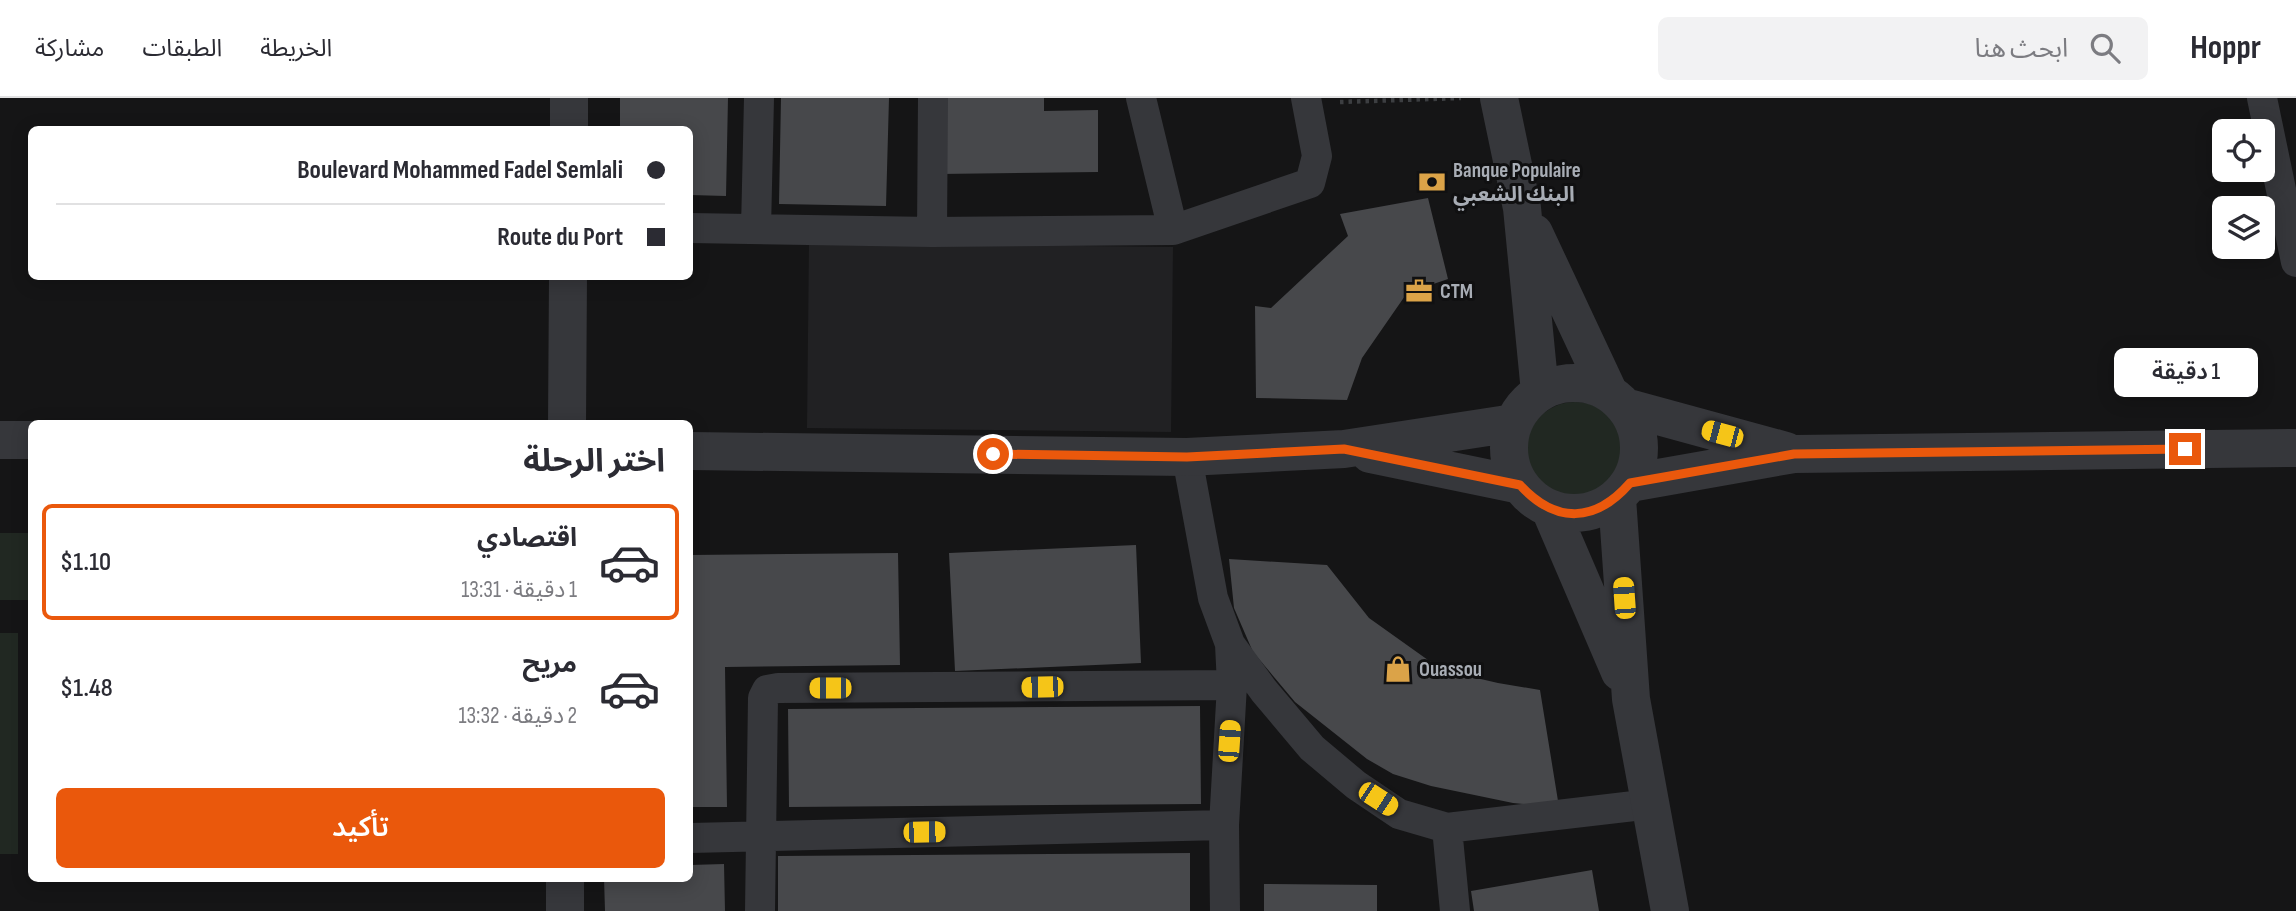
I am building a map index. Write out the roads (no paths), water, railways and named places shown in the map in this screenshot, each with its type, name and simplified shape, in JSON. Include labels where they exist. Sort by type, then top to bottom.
[{"type":"street","points":[[569,98],[569,126]]},
{"type":"street","points":[[756,229],[759,98]]},
{"type":"street","points":[[932,232],[933,98]]},
{"type":"street","points":[[1142,98],[1173,230]]},
{"type":"street","points":[[1499,98],[1522,208],[1540,392]]},
{"type":"street","points":[[2262,98],[2296,262]]},
{"type":"street","points":[[693,228],[932,232],[1173,230],[1310,183],[1317,156],[1306,101]]},
{"type":"street","points":[[1522,208],[1617,400],[1635,425],[1639,444],[1637,464],[1623,491],[1602,508],[1567,514],[1550,509],[1533,499],[1520,485],[1510,465],[1508,443],[1514,423],[1524,405],[1540,392],[1556,385],[1574,382],[1592,385],[1617,400],[1794,454]]},
{"type":"street","points":[[567,420],[568,280]]},
{"type":"street","points":[[693,451],[1187,457],[1344,449],[1514,423]]},
{"type":"street","points":[[0,440],[28,440]]},
{"type":"street","points":[[1623,491],[1794,454],[2296,448]]},
{"type":"street","points":[[1344,449],[1520,485]]},
{"type":"street","points":[[1187,457],[1213,598],[1230,644],[1264,691],[1312,748],[1356,785],[1399,814],[1447,828],[1651,804]]},
{"type":"street","points":[[1623,491],[1631,699],[1670,911]]},
{"type":"street","points":[[1550,509],[1631,699]]},
{"type":"street","points":[[1225,911],[1224,825],[1232,685],[1230,644]]},
{"type":"street","points":[[760,911],[763,698],[767,690],[1232,685]]},
{"type":"street","points":[[693,838],[1224,825]]},
{"type":"street","points":[[1447,828],[1455,911]]},
{"type":"street","points":[[565,882],[565,911]]},
{"type":"place","name":"Banque Populaire البنك الشعبي","points":[[1432,182]]},
{"type":"place","name":"CTM","points":[[1419,291]]},
{"type":"place","name":"Ouassou","points":[[1398,669]]}]
